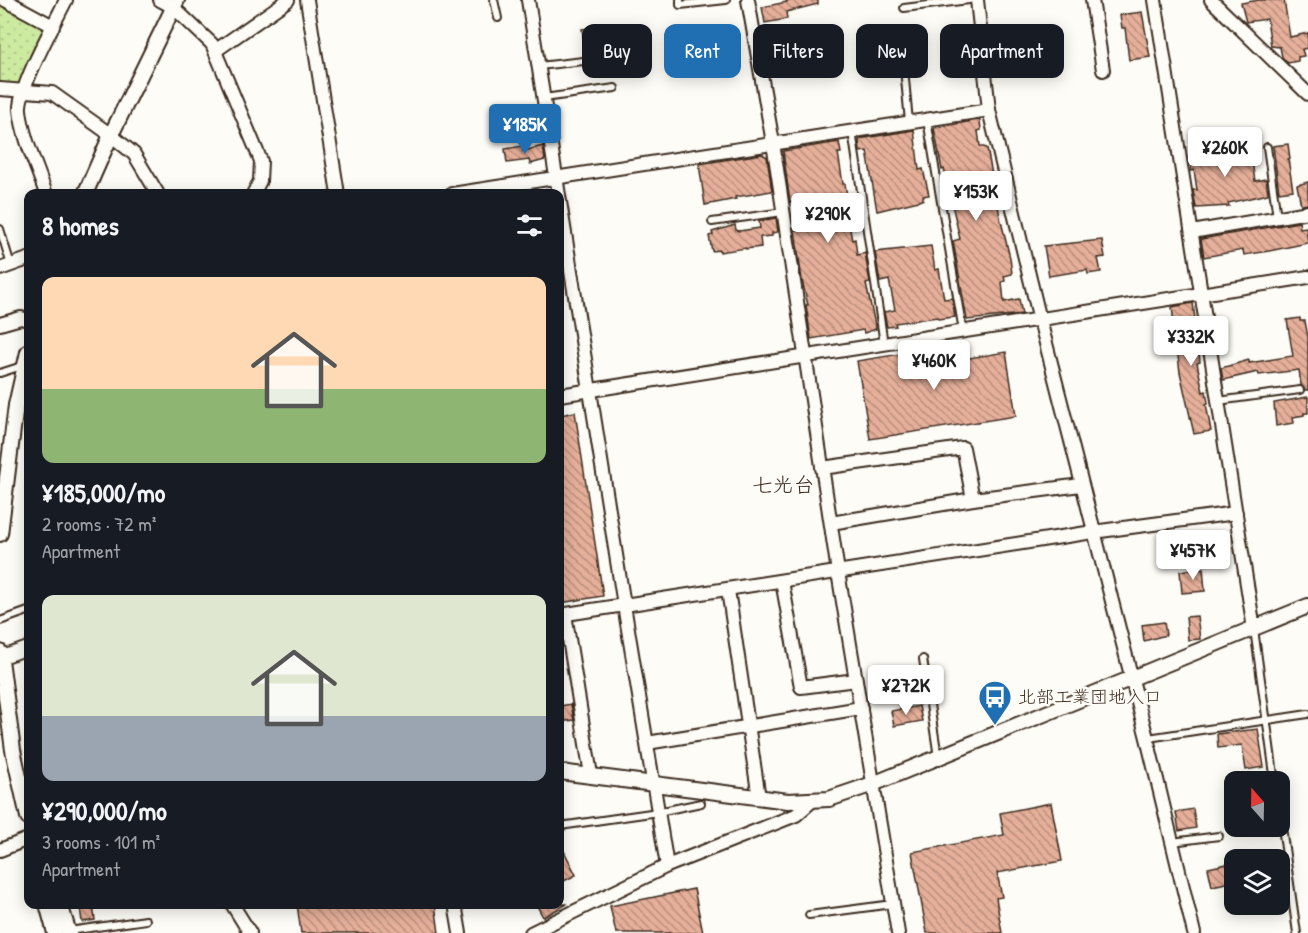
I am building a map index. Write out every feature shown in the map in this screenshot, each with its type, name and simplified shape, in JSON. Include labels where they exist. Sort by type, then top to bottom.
[{"type":"street","points":[[5,0],[53,26]]},
{"type":"street","points":[[44,189],[25,132],[20,108],[22,91],[66,0]]},
{"type":"street","points":[[160,0],[175,4],[212,44],[261,161],[260,181],[256,189]]},
{"type":"street","points":[[215,51],[288,0]]},
{"type":"street","points":[[307,0],[337,189]]},
{"type":"street","points":[[528,0],[559,189]]},
{"type":"street","points":[[748,0],[753,30]]},
{"type":"street","points":[[977,0],[989,110],[1194,933]]},
{"type":"street","points":[[1092,0],[1103,70]]},
{"type":"street","points":[[1155,0],[1254,629]]},
{"type":"street","points":[[1211,0],[1308,94]]},
{"type":"street","points":[[88,189],[111,135],[175,4]]},
{"type":"street","points":[[761,78],[838,572],[898,933]]},
{"type":"street","points":[[0,89],[52,93],[134,154],[155,189]]},
{"type":"street","points":[[483,189],[989,110]]},
{"type":"street","points":[[1192,232],[1308,212]]},
{"type":"street","points":[[564,222],[624,605],[668,866]]},
{"type":"street","points":[[5,267],[24,260]]},
{"type":"street","points":[[564,394],[1308,277]]},
{"type":"street","points":[[0,324],[24,319]]},
{"type":"street","points":[[0,534],[2,495],[16,405],[24,372]]},
{"type":"street","points":[[822,468],[963,448],[973,499]]},
{"type":"street","points":[[831,523],[973,499],[1081,485]]},
{"type":"street","points":[[564,615],[1093,532],[1236,513]]},
{"type":"street","points":[[782,581],[801,687],[856,680]]},
{"type":"street","points":[[728,590],[759,798]]},
{"type":"street","points":[[564,773],[778,801],[812,801],[839,796],[938,758],[1308,606]]},
{"type":"street","points":[[564,626],[591,776]]},
{"type":"street","points":[[0,658],[24,649]]},
{"type":"street","points":[[0,651],[12,750],[24,800]]},
{"type":"street","points":[[647,743],[861,708]]},
{"type":"street","points":[[774,824],[779,816],[778,801]]},
{"type":"street","points":[[536,932],[668,866],[796,815],[812,801]]},
{"type":"street","points":[[0,849],[24,840]]},
{"type":"street","points":[[50,909],[64,933]]},
{"type":"street","points":[[61,909],[64,933]]},
{"type":"street","points":[[235,909],[250,933]]},
{"type":"street","points":[[456,909],[460,933]]},
{"type":"lane","points":[[494,0],[498,18]]},
{"type":"lane","points":[[680,0],[680,5],[726,0]]},
{"type":"lane","points":[[904,8],[969,0]]},
{"type":"lane","points":[[539,66],[582,61]]},
{"type":"lane","points":[[905,78],[909,122]]},
{"type":"lane","points":[[544,98],[615,88]]},
{"type":"lane","points":[[927,120],[963,331]]},
{"type":"lane","points":[[851,131],[884,344]]},
{"type":"lane","points":[[1267,147],[1277,218]]},
{"type":"lane","points":[[712,222],[783,212]]},
{"type":"lane","points":[[0,229],[5,267]]},
{"type":"lane","points":[[0,373],[24,361]]},
{"type":"lane","points":[[1218,401],[1300,390]]},
{"type":"lane","points":[[0,621],[24,612]]},
{"type":"lane","points":[[1254,629],[1273,771]]},
{"type":"lane","points":[[922,659],[938,758]]},
{"type":"lane","points":[[1147,738],[1308,714]]},
{"type":"lane","points":[[564,825],[658,812],[701,803]]},
{"type":"lane","points":[[1172,842],[1219,836]]},
{"type":"lane","points":[[1283,837],[1297,933]]},
{"type":"lane","points":[[809,915],[893,904]]},
{"type":"lane","points":[[64,933],[146,920]]},
{"type":"green space","points":[[0,1],[48,27],[20,87],[0,84]]},
{"type":"building","points":[[786,0],[818,0],[818,4],[786,12],[787,19],[765,23],[762,7],[787,2]]},
{"type":"building","points":[[1284,0],[1290,37],[1308,33],[1308,48],[1302,49],[1304,56],[1298,57],[1298,61],[1288,63],[1282,57],[1280,47],[1271,46],[1267,19],[1246,22],[1241,3]]},
{"type":"building","points":[[1142,12],[1150,57],[1129,60],[1125,28],[1122,28],[1120,15]]},
{"type":"building","points":[[978,120],[981,130],[978,131],[980,146],[987,148],[1010,258],[1012,274],[1004,276],[1005,281],[1002,282],[1004,302],[1019,299],[1022,314],[967,320],[953,241],[960,239],[934,128]]},
{"type":"building","points":[[914,130],[919,170],[923,169],[929,195],[923,196],[923,200],[877,211],[867,151],[860,152],[859,139]]},
{"type":"building","points":[[839,142],[841,153],[838,153],[850,214],[847,215],[852,240],[855,239],[857,255],[865,253],[870,283],[866,284],[876,329],[864,333],[863,330],[811,339],[806,305],[808,305],[795,230],[800,229],[795,201],[790,202],[783,151]]},
{"type":"building","points":[[1288,144],[1293,190],[1279,192],[1273,146]]},
{"type":"building","points":[[522,146],[523,151],[543,146],[545,160],[530,164],[529,160],[507,163],[505,149]]},
{"type":"building","points":[[1226,148],[1226,152],[1250,148],[1255,181],[1266,179],[1268,194],[1228,203],[1229,206],[1196,208],[1193,190],[1197,190],[1194,170],[1191,171],[1190,157],[1214,153],[1213,150]]},
{"type":"building","points":[[762,154],[767,157],[772,191],[705,205],[699,164]]},
{"type":"building","points":[[1308,182],[1308,204],[1301,205],[1297,185]]},
{"type":"building","points":[[776,218],[778,232],[772,233],[772,236],[760,237],[761,247],[712,251],[709,236],[713,235],[712,232],[735,225],[736,230],[739,231],[760,228],[759,221]]},
{"type":"building","points":[[1299,222],[1300,228],[1306,227],[1308,243],[1244,255],[1243,250],[1204,257],[1201,239]]},
{"type":"building","points":[[1102,240],[1105,257],[1098,258],[1101,272],[1088,274],[1087,270],[1049,276],[1044,246]]},
{"type":"building","points":[[931,246],[935,270],[939,269],[944,299],[952,298],[955,317],[895,323],[896,326],[887,327],[884,312],[895,310],[889,280],[880,282],[875,252]]},
{"type":"building","points":[[1193,303],[1200,362],[1197,363],[1203,392],[1206,391],[1211,431],[1194,434],[1180,372],[1172,307]]},
{"type":"building","points":[[1300,318],[1300,321],[1305,321],[1308,337],[1308,390],[1301,385],[1299,370],[1259,375],[1258,372],[1223,380],[1221,368],[1249,360],[1249,363],[1293,356],[1287,320]]},
{"type":"building","points":[[961,344],[963,359],[1006,352],[1016,416],[870,439],[857,361]]},
{"type":"building","points":[[1308,397],[1308,413],[1293,417],[1294,423],[1276,426],[1274,403]]},
{"type":"building","points":[[575,412],[603,596],[564,602],[564,414]]},
{"type":"building","points":[[1203,568],[1205,591],[1182,593],[1180,571]]},
{"type":"building","points":[[1197,616],[1200,639],[1188,640],[1186,617]]},
{"type":"building","points":[[1164,622],[1166,635],[1144,641],[1142,625]]},
{"type":"building","points":[[571,704],[574,720],[564,721],[564,705]]},
{"type":"building","points":[[919,706],[922,721],[894,726],[891,711]]},
{"type":"building","points":[[1258,729],[1264,767],[1246,770],[1242,745],[1218,748],[1217,734]]},
{"type":"building","points":[[1051,803],[1062,861],[997,873],[1002,897],[996,898],[1002,933],[927,933],[912,852],[1004,835],[1000,813]]},
{"type":"building","points":[[1193,809],[1196,828],[1179,831],[1176,812]]},
{"type":"building","points":[[564,851],[576,875],[564,881]]},
{"type":"building","points":[[1224,865],[1224,883],[1212,886],[1208,868]]},
{"type":"building","points":[[694,889],[703,933],[616,933],[610,906]]},
{"type":"building","points":[[80,909],[94,909],[95,920],[82,922]]},
{"type":"building","points":[[298,909],[436,909],[439,933],[301,933]]},
{"type":"building","points":[[539,909],[558,909],[543,917]]},
{"type":"place","name":"北部工業団地入口","points":[[995,726]]},
{"type":"district","name":"七光台","points":[[783,485]]}]
